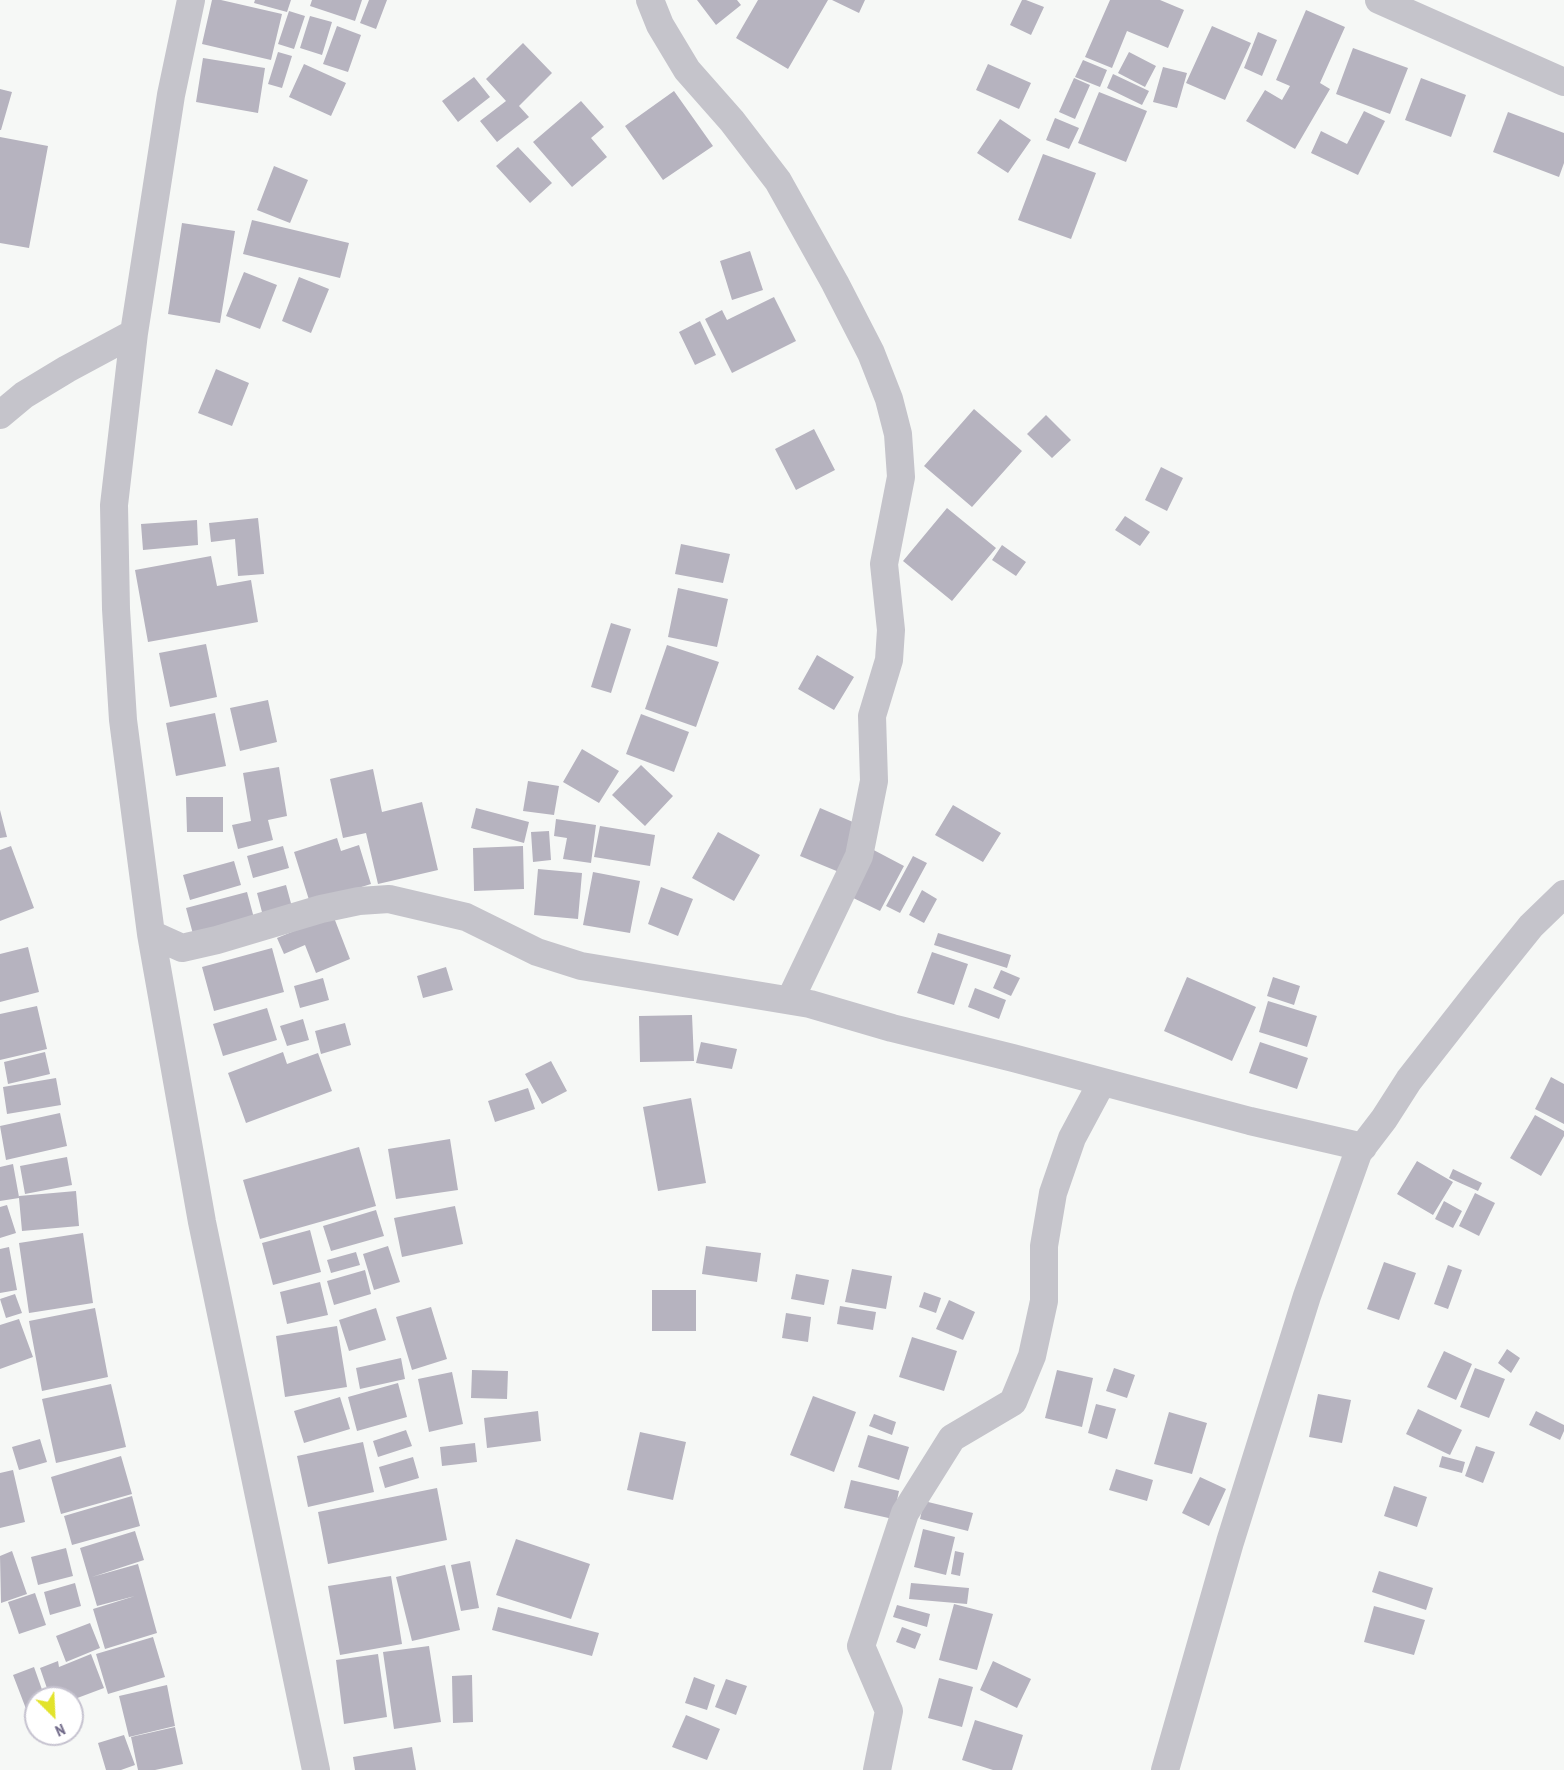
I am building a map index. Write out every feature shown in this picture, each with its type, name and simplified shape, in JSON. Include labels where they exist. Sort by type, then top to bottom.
[{"type":"street","points":[[191,0],[171,95],[134,333],[114,505],[116,609],[123,720],[151,934],[202,1222],[316,1770]]},
{"type":"street","points":[[650,0],[660,24],[687,70],[732,121],[778,181],[871,353],[890,399],[898,434],[901,477],[884,564],[891,630],[889,660],[872,716],[874,781],[859,856],[790,1000]]},
{"type":"street","points":[[1379,0],[1564,82]]},
{"type":"street","points":[[0,415],[24,395],[134,333]]},
{"type":"street","points":[[1165,1770],[1230,1542],[1306,1296],[1360,1150],[1410,1080],[1481,988],[1531,926],[1564,894]]},
{"type":"street","points":[[151,934],[182,948],[331,907],[359,901],[389,899],[466,917],[537,952],[581,966],[790,1000],[1360,1150]]},
{"type":"street","points":[[877,1770],[889,1712],[861,1646],[905,1513],[952,1438],[1013,1402],[1032,1356],[1044,1301],[1044,1246],[1053,1193],[1072,1138],[1102,1082]]},
{"type":"building","points":[[212,0],[282,14],[271,60],[202,44]]},
{"type":"building","points":[[255,0],[291,0],[287,12],[254,3]]},
{"type":"building","points":[[312,0],[362,0],[355,21],[310,6]]},
{"type":"building","points":[[369,0],[387,0],[376,29],[360,23]]},
{"type":"building","points":[[697,0],[737,0],[741,5],[716,25]]},
{"type":"building","points":[[758,0],[828,0],[788,69],[736,38]]},
{"type":"building","points":[[832,0],[865,0],[859,13]]},
{"type":"building","points":[[1022,0],[1044,7],[1031,35],[1010,25]]},
{"type":"building","points":[[1110,0],[1160,0],[1184,10],[1168,48],[1127,31],[1112,68],[1085,57]]},
{"type":"building","points":[[1306,10],[1345,27],[1320,83],[1330,89],[1295,149],[1246,121],[1265,90],[1282,100],[1290,86],[1276,80]]},
{"type":"building","points":[[289,11],[305,16],[294,49],[278,44]]},
{"type":"building","points":[[310,16],[332,22],[322,55],[300,48]]},
{"type":"building","points":[[337,26],[361,35],[348,72],[323,64]]},
{"type":"building","points":[[1212,26],[1251,43],[1225,100],[1186,83]]},
{"type":"building","points":[[1258,32],[1277,40],[1262,76],[1244,68]]},
{"type":"building","points":[[523,43],[552,73],[519,106],[529,117],[497,142],[480,121],[506,101],[486,79]]},
{"type":"building","points":[[1353,48],[1408,68],[1390,114],[1336,94]]},
{"type":"building","points":[[278,52],[292,56],[282,88],[268,84]]},
{"type":"building","points":[[1129,52],[1156,66],[1145,87],[1118,73]]},
{"type":"building","points":[[203,58],[265,68],[258,113],[196,102]]},
{"type":"building","points":[[1083,60],[1107,70],[1100,87],[1075,77]]},
{"type":"building","points":[[304,64],[346,83],[331,116],[289,97]]},
{"type":"building","points":[[988,64],[1031,83],[1019,109],[976,90]]},
{"type":"building","points":[[1163,67],[1187,73],[1177,108],[1153,102]]},
{"type":"building","points":[[1113,74],[1149,91],[1142,105],[1107,88]]},
{"type":"building","points":[[474,77],[490,97],[458,122],[442,101]]},
{"type":"building","points":[[1074,78],[1090,85],[1075,119],[1059,112]]},
{"type":"building","points":[[1421,78],[1466,95],[1451,137],[1405,120]]},
{"type":"building","points":[[0,89],[12,92],[1,130],[0,130]]},
{"type":"building","points":[[674,91],[713,146],[663,180],[625,126]]},
{"type":"building","points":[[1099,92],[1147,111],[1126,162],[1078,143]]},
{"type":"building","points":[[581,101],[604,127],[591,138],[607,157],[572,187],[533,142]]},
{"type":"building","points":[[1364,111],[1385,121],[1358,175],[1311,153],[1321,131],[1347,144]]},
{"type":"building","points":[[1508,112],[1564,133],[1564,163],[1559,177],[1493,152]]},
{"type":"building","points":[[1055,118],[1079,128],[1069,149],[1046,140]]},
{"type":"building","points":[[1000,119],[1031,140],[1008,173],[977,153]]},
{"type":"building","points":[[0,137],[48,146],[29,248],[0,243]]},
{"type":"building","points":[[518,147],[552,183],[530,203],[496,166]]},
{"type":"building","points":[[1043,154],[1096,173],[1071,239],[1018,220]]},
{"type":"building","points":[[274,166],[308,180],[290,223],[257,210]]},
{"type":"building","points":[[252,220],[349,243],[340,278],[243,254]]},
{"type":"building","points":[[182,223],[235,231],[220,323],[168,314]]},
{"type":"building","points":[[750,251],[763,290],[732,300],[720,261]]},
{"type":"building","points":[[244,272],[277,285],[260,329],[226,316]]},
{"type":"building","points":[[299,277],[329,289],[311,333],[282,321]]},
{"type":"building","points":[[774,297],[796,341],[732,373],[705,319],[722,310],[727,320]]},
{"type":"building","points":[[700,321],[716,355],[695,365],[679,332]]},
{"type":"building","points":[[216,369],[249,383],[232,426],[198,413]]},
{"type":"building","points":[[974,409],[1022,451],[972,507],[924,466]]},
{"type":"building","points":[[1046,415],[1071,440],[1052,458],[1027,434]]},
{"type":"building","points":[[814,429],[835,470],[796,490],[775,449]]},
{"type":"building","points":[[1161,467],[1183,478],[1167,511],[1145,500]]},
{"type":"building","points":[[947,508],[996,548],[952,601],[903,561]]},
{"type":"building","points":[[1125,516],[1150,532],[1140,546],[1115,530]]},
{"type":"building","points":[[258,518],[264,574],[238,576],[235,539],[211,542],[209,523]]},
{"type":"building","points":[[197,520],[198,545],[143,550],[141,524]]},
{"type":"building","points":[[681,544],[730,554],[723,583],[675,574]]},
{"type":"building","points":[[1002,545],[1026,562],[1016,576],[992,560]]},
{"type":"building","points":[[211,556],[217,586],[251,580],[258,622],[148,642],[135,570]]},
{"type":"building","points":[[678,588],[728,599],[717,647],[668,637]]},
{"type":"building","points":[[611,623],[631,629],[611,693],[591,687]]},
{"type":"building","points":[[206,644],[217,697],[170,707],[159,653]]},
{"type":"building","points":[[667,645],[719,662],[696,727],[645,709]]},
{"type":"building","points":[[817,655],[854,677],[834,710],[798,689]]},
{"type":"building","points":[[268,700],[277,742],[240,751],[230,708]]},
{"type":"building","points":[[215,713],[226,766],[176,776],[166,723]]},
{"type":"building","points":[[641,714],[689,732],[674,772],[626,754]]},
{"type":"building","points":[[582,749],[619,771],[599,803],[563,782]]},
{"type":"building","points":[[641,765],[673,796],[645,826],[612,795]]},
{"type":"building","points":[[279,767],[287,816],[268,820],[273,840],[238,849],[232,825],[251,821],[243,773]]},
{"type":"building","points":[[373,769],[382,812],[422,802],[438,870],[378,884],[366,833],[343,838],[330,779]]},
{"type":"building","points":[[528,781],[559,786],[554,815],[523,811]]},
{"type":"building","points":[[186,797],[223,797],[223,832],[187,832]]},
{"type":"building","points":[[953,805],[1001,833],[983,862],[935,835]]},
{"type":"building","points":[[476,808],[529,822],[524,843],[471,828]]},
{"type":"building","points":[[820,808],[860,825],[839,872],[800,856]]},
{"type":"building","points":[[0,810],[7,837],[0,838]]},
{"type":"building","points":[[556,819],[596,825],[591,863],[563,859],[567,838],[554,836]]},
{"type":"building","points":[[600,826],[655,835],[650,866],[594,857]]},
{"type":"building","points":[[549,831],[551,860],[533,862],[531,832]]},
{"type":"building","points":[[718,832],[760,855],[734,901],[692,878]]},
{"type":"building","points":[[337,838],[341,851],[359,845],[371,884],[310,903],[294,852]]},
{"type":"building","points":[[11,846],[34,908],[0,921],[0,850]]},
{"type":"building","points":[[283,846],[289,868],[253,878],[247,856]]},
{"type":"building","points":[[523,846],[524,889],[474,891],[473,848]]},
{"type":"building","points":[[868,847],[904,866],[880,911],[843,893]]},
{"type":"building","points":[[913,856],[927,863],[900,913],[886,906]]},
{"type":"building","points":[[234,861],[241,885],[190,900],[183,875]]},
{"type":"building","points":[[538,869],[582,873],[578,919],[534,915]]},
{"type":"building","points":[[593,872],[640,881],[630,933],[583,925]]},
{"type":"building","points":[[286,885],[292,907],[263,916],[257,893]]},
{"type":"building","points":[[661,887],[693,899],[678,936],[648,924]]},
{"type":"building","points":[[922,890],[937,899],[924,923],[909,915]]},
{"type":"building","points":[[247,892],[254,918],[193,934],[186,908]]},
{"type":"building","points":[[333,915],[350,959],[316,973],[305,945],[284,954],[277,938]]},
{"type":"building","points":[[938,933],[1011,955],[1007,968],[934,945]]},
{"type":"building","points":[[28,947],[39,992],[0,1002],[0,954]]},
{"type":"building","points":[[272,948],[284,992],[214,1011],[202,967]]},
{"type":"building","points":[[932,952],[968,964],[954,1005],[917,993]]},
{"type":"building","points":[[446,967],[453,990],[423,998],[417,976]]},
{"type":"building","points":[[1001,970],[1020,978],[1011,996],[993,988]]},
{"type":"building","points":[[1187,977],[1256,1007],[1232,1061],[1164,1031]]},
{"type":"building","points":[[1273,977],[1300,986],[1294,1005],[1267,996]]},
{"type":"building","points":[[323,978],[329,1000],[300,1008],[294,986]]},
{"type":"building","points":[[975,988],[1006,1000],[999,1019],[968,1007]]},
{"type":"building","points":[[1268,1001],[1317,1016],[1307,1047],[1259,1032]]},
{"type":"building","points":[[37,1006],[47,1049],[0,1060],[0,1014]]},
{"type":"building","points":[[267,1008],[277,1040],[223,1056],[213,1024]]},
{"type":"building","points":[[692,1015],[694,1061],[640,1062],[639,1016]]},
{"type":"building","points":[[303,1019],[309,1040],[287,1046],[280,1026]]},
{"type":"building","points":[[345,1023],[351,1045],[321,1054],[315,1031]]},
{"type":"building","points":[[701,1042],[737,1049],[732,1069],[696,1063]]},
{"type":"building","points":[[1260,1042],[1308,1058],[1297,1089],[1249,1073]]},
{"type":"building","points":[[45,1052],[50,1074],[8,1084],[4,1062]]},
{"type":"building","points":[[283,1052],[287,1064],[318,1053],[332,1091],[246,1123],[228,1073]]},
{"type":"building","points":[[551,1061],[567,1091],[542,1104],[525,1074]]},
{"type":"building","points":[[1551,1077],[1564,1084],[1564,1124],[1535,1109]]},
{"type":"building","points":[[56,1078],[61,1105],[7,1114],[3,1087]]},
{"type":"building","points":[[528,1088],[535,1109],[495,1122],[488,1101]]},
{"type":"building","points":[[691,1098],[706,1183],[658,1191],[643,1107]]},
{"type":"building","points":[[60,1113],[67,1146],[6,1160],[0,1126]]},
{"type":"building","points":[[1535,1115],[1564,1131],[1564,1136],[1541,1176],[1510,1158]]},
{"type":"building","points":[[450,1139],[458,1190],[396,1199],[388,1149]]},
{"type":"building","points":[[359,1147],[376,1206],[260,1239],[243,1180]]},
{"type":"building","points":[[67,1157],[72,1185],[25,1194],[20,1166]]},
{"type":"building","points":[[1417,1161],[1453,1182],[1433,1215],[1397,1194]]},
{"type":"building","points":[[13,1164],[19,1197],[76,1191],[79,1226],[22,1231],[19,1198],[0,1201],[0,1167]]},
{"type":"building","points":[[1453,1169],[1482,1183],[1478,1191],[1449,1178]]},
{"type":"building","points":[[1475,1193],[1495,1203],[1479,1236],[1459,1226]]},
{"type":"building","points":[[1444,1201],[1462,1211],[1453,1228],[1435,1219]]},
{"type":"building","points":[[7,1205],[16,1233],[0,1238],[0,1207]]},
{"type":"building","points":[[455,1206],[463,1244],[402,1257],[394,1218]]},
{"type":"building","points":[[376,1210],[384,1236],[331,1251],[323,1226]]},
{"type":"building","points":[[310,1230],[321,1272],[273,1285],[262,1243]]},
{"type":"building","points":[[83,1233],[93,1303],[29,1313],[19,1243]]},
{"type":"building","points":[[388,1246],[400,1282],[374,1290],[363,1254]]},
{"type":"building","points":[[706,1246],[761,1253],[757,1282],[702,1274]]},
{"type":"building","points":[[9,1247],[17,1290],[0,1293],[0,1249]]},
{"type":"building","points":[[356,1252],[360,1265],[331,1273],[327,1260]]},
{"type":"building","points":[[1384,1262],[1416,1273],[1399,1320],[1367,1309]]},
{"type":"building","points":[[1448,1265],[1462,1270],[1448,1309],[1434,1304]]},
{"type":"building","points":[[852,1269],[892,1276],[886,1309],[845,1302]]},
{"type":"building","points":[[365,1270],[371,1294],[334,1305],[327,1281]]},
{"type":"building","points":[[796,1274],[829,1280],[824,1305],[791,1299]]},
{"type":"building","points":[[320,1282],[328,1315],[287,1324],[280,1292]]},
{"type":"building","points":[[652,1290],[696,1290],[696,1331],[652,1331]]},
{"type":"building","points":[[924,1292],[941,1298],[936,1313],[919,1307]]},
{"type":"building","points":[[15,1294],[22,1313],[6,1318],[0,1299]]},
{"type":"building","points":[[949,1300],[975,1312],[963,1340],[936,1329]]},
{"type":"building","points":[[840,1306],[876,1312],[873,1330],[837,1324]]},
{"type":"building","points":[[431,1307],[447,1359],[412,1370],[396,1317]]},
{"type":"building","points":[[95,1308],[108,1377],[42,1391],[29,1321]]},
{"type":"building","points":[[376,1308],[386,1340],[349,1351],[339,1320]]},
{"type":"building","points":[[786,1313],[811,1317],[808,1342],[782,1338]]},
{"type":"building","points":[[19,1319],[33,1357],[0,1369],[0,1325]]},
{"type":"building","points":[[337,1326],[347,1387],[285,1397],[276,1336]]},
{"type":"building","points":[[912,1337],[957,1351],[944,1391],[899,1377]]},
{"type":"building","points":[[1507,1349],[1520,1358],[1511,1373],[1498,1363]]},
{"type":"building","points":[[1444,1351],[1472,1364],[1456,1400],[1427,1387]]},
{"type":"building","points":[[401,1358],[405,1379],[360,1389],[356,1368]]},
{"type":"building","points":[[1114,1368],[1135,1375],[1127,1398],[1106,1391]]},
{"type":"building","points":[[1475,1368],[1505,1379],[1489,1418],[1460,1407]]},
{"type":"building","points":[[472,1370],[508,1371],[507,1399],[471,1398]]},
{"type":"building","points":[[1057,1370],[1093,1378],[1082,1427],[1045,1418]]},
{"type":"building","points":[[452,1372],[463,1424],[429,1432],[418,1379]]},
{"type":"building","points":[[398,1383],[407,1417],[357,1431],[348,1397]]},
{"type":"building","points":[[111,1384],[126,1447],[56,1463],[42,1399]]},
{"type":"building","points":[[1318,1394],[1351,1400],[1342,1443],[1309,1437]]},
{"type":"building","points":[[813,1396],[856,1412],[834,1472],[790,1455]]},
{"type":"building","points":[[340,1397],[350,1429],[304,1443],[294,1411]]},
{"type":"building","points":[[1096,1404],[1116,1409],[1107,1439],[1088,1433]]},
{"type":"building","points":[[1418,1409],[1462,1430],[1450,1455],[1406,1434]]},
{"type":"building","points":[[538,1411],[541,1441],[487,1448],[484,1418]]},
{"type":"building","points":[[1536,1411],[1564,1425],[1560,1440],[1529,1425]]},
{"type":"building","points":[[1169,1412],[1207,1423],[1192,1474],[1154,1464]]},
{"type":"building","points":[[874,1414],[896,1422],[892,1435],[869,1426]]},
{"type":"building","points":[[406,1430],[412,1446],[378,1457],[373,1441]]},
{"type":"building","points":[[640,1432],[686,1442],[673,1500],[627,1490]]},
{"type":"building","points":[[868,1435],[909,1447],[899,1480],[858,1467]]},
{"type":"building","points":[[40,1439],[47,1462],[19,1470],[12,1447]]},
{"type":"building","points":[[363,1442],[374,1492],[308,1507],[297,1456]]},
{"type":"building","points":[[475,1443],[477,1462],[442,1466],[440,1447]]},
{"type":"building","points":[[1476,1446],[1495,1452],[1483,1483],[1465,1476]]},
{"type":"building","points":[[121,1456],[132,1494],[61,1514],[51,1477]]},
{"type":"building","points":[[1442,1456],[1465,1462],[1462,1473],[1439,1467]]},
{"type":"building","points":[[413,1457],[419,1478],[385,1488],[379,1467]]},
{"type":"building","points":[[1116,1469],[1153,1480],[1147,1501],[1109,1490]]},
{"type":"building","points":[[13,1470],[25,1522],[0,1528],[0,1473]]},
{"type":"building","points":[[1200,1477],[1226,1489],[1209,1526],[1182,1513]]},
{"type":"building","points":[[851,1480],[899,1491],[893,1519],[844,1508]]},
{"type":"building","points":[[1394,1486],[1427,1497],[1417,1527],[1384,1516]]},
{"type":"building","points":[[437,1488],[447,1540],[328,1564],[318,1512]]},
{"type":"building","points":[[132,1496],[140,1526],[72,1545],[64,1516]]},
{"type":"building","points":[[924,1501],[973,1513],[968,1531],[920,1519]]},
{"type":"building","points":[[923,1529],[955,1537],[946,1575],[914,1567]]},
{"type":"building","points":[[135,1531],[144,1560],[92,1577],[138,1564],[157,1633],[105,1649],[93,1609],[135,1596],[97,1606],[80,1548]]},
{"type":"building","points":[[516,1539],[590,1564],[571,1619],[496,1595]]},
{"type":"building","points":[[66,1548],[73,1576],[38,1585],[31,1557]]},
{"type":"building","points":[[12,1551],[27,1594],[1,1603],[0,1556]]},
{"type":"building","points":[[955,1551],[964,1553],[960,1576],[951,1574]]},
{"type":"building","points":[[470,1561],[479,1608],[461,1611],[451,1565]]},
{"type":"building","points":[[445,1565],[460,1630],[412,1641],[396,1577]]},
{"type":"building","points":[[1379,1571],[1433,1588],[1426,1610],[1372,1592]]},
{"type":"building","points":[[391,1576],[402,1644],[340,1655],[328,1586]]},
{"type":"building","points":[[75,1583],[81,1606],[50,1615],[44,1592]]},
{"type":"building","points":[[911,1583],[969,1588],[967,1604],[909,1599]]},
{"type":"building","points":[[35,1593],[46,1625],[19,1634],[8,1602]]},
{"type":"building","points":[[954,1604],[993,1614],[977,1670],[939,1660]]},
{"type":"building","points":[[897,1605],[930,1614],[927,1627],[893,1617]]},
{"type":"building","points":[[1374,1606],[1425,1620],[1414,1655],[1364,1642]]},
{"type":"building","points":[[498,1607],[599,1633],[592,1656],[492,1630]]},
{"type":"building","points":[[90,1623],[100,1648],[66,1662],[56,1636]]},
{"type":"building","points":[[902,1627],[921,1634],[915,1649],[896,1642]]},
{"type":"building","points":[[153,1637],[165,1677],[108,1694],[96,1654]]},
{"type":"building","points":[[429,1646],[441,1722],[394,1729],[383,1652]]},
{"type":"building","points":[[91,1654],[104,1688],[84,1696],[84,1686],[46,1686],[40,1668],[58,1661],[59,1667]]},
{"type":"building","points":[[378,1654],[387,1717],[344,1724],[336,1660]]},
{"type":"building","points":[[993,1661],[1031,1679],[1017,1708],[980,1690]]},
{"type":"building","points":[[34,1667],[41,1686],[24,1686],[24,1704],[13,1675]]},
{"type":"building","points":[[472,1675],[473,1722],[453,1723],[452,1676]]},
{"type":"building","points":[[694,1677],[715,1685],[707,1710],[685,1703]]},
{"type":"building","points":[[939,1678],[973,1687],[962,1727],[928,1718]]},
{"type":"building","points":[[726,1679],[747,1686],[736,1715],[715,1707]]},
{"type":"building","points":[[167,1685],[175,1726],[129,1737],[119,1696]]},
{"type":"building","points":[[686,1715],[720,1729],[707,1760],[672,1747]]},
{"type":"building","points":[[975,1720],[1023,1735],[1012,1770],[993,1770],[962,1760]]},
{"type":"building","points":[[175,1727],[183,1764],[155,1770],[138,1770],[131,1737]]},
{"type":"building","points":[[124,1735],[135,1765],[121,1770],[106,1770],[98,1743]]},
{"type":"building","points":[[412,1747],[416,1770],[355,1770],[353,1757]]}]
